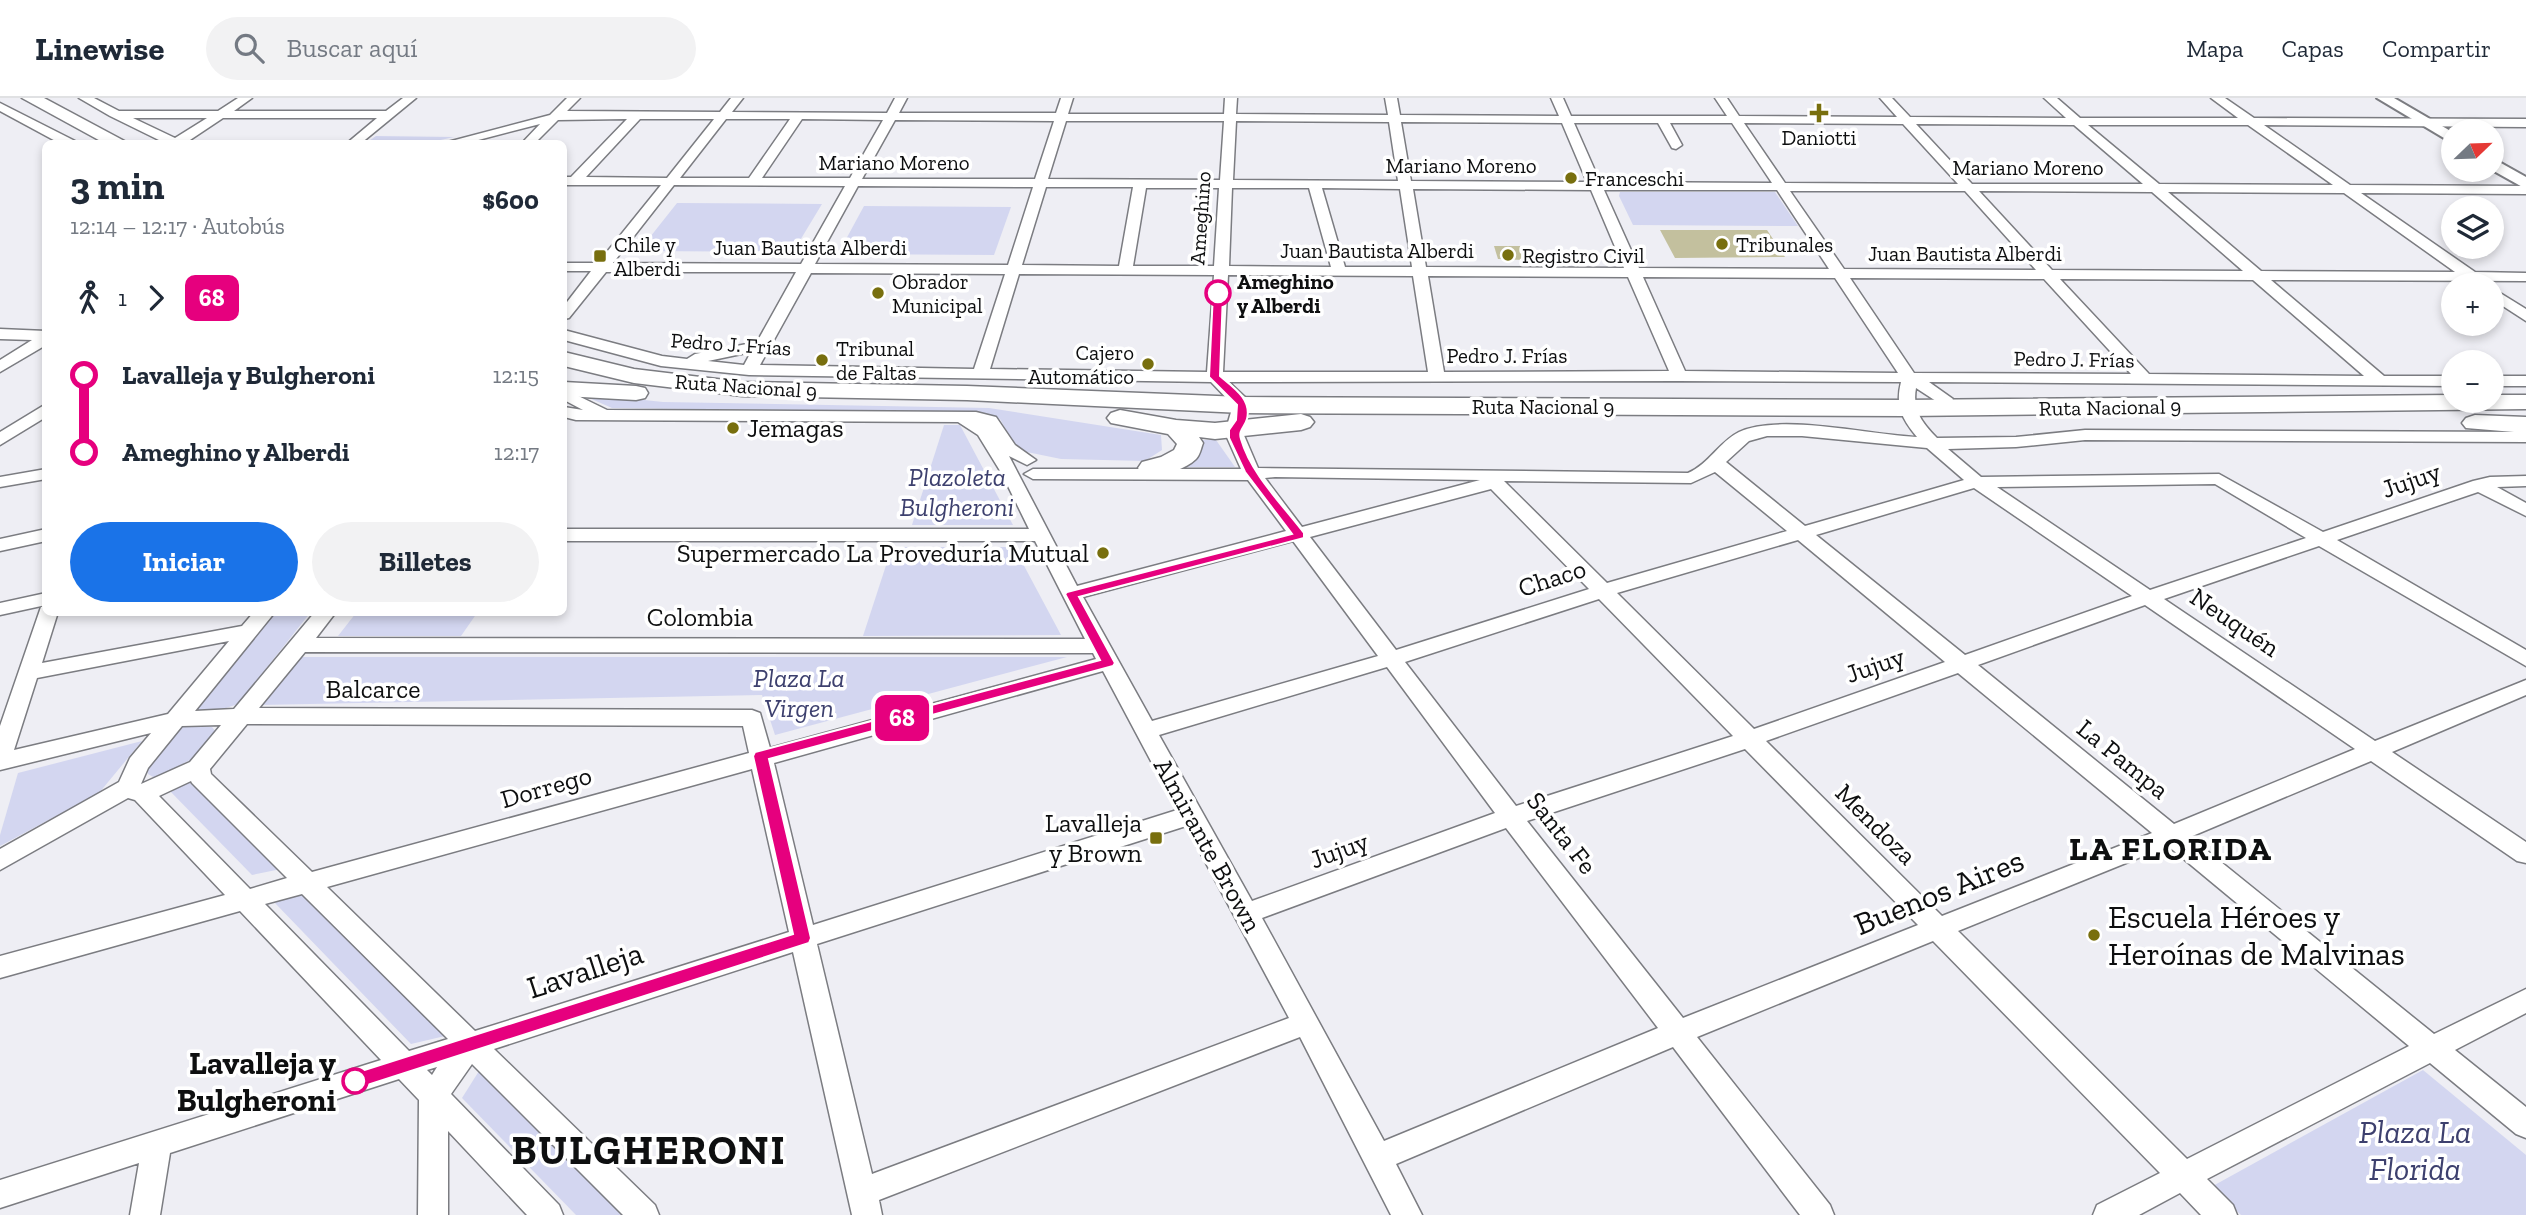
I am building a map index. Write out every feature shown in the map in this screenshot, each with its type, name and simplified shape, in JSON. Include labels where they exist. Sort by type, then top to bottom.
[{"type":"highway","points":[[10,98],[92,140]]},
{"type":"highway","points":[[31,98],[113,140]]},
{"type":"highway","name":"Ruta Nacional 9","points":[[567,360],[634,376],[742,389],[1238,411],[1403,414],[1774,412]]},
{"type":"highway","name":"Ruta Nacional 9","points":[[567,371],[620,383],[718,396],[793,400],[1033,400]]},
{"type":"highway","points":[[1191,394],[1214,377]]},
{"type":"highway","points":[[567,392],[718,396]]},
{"type":"highway","points":[[1033,400],[1074,393],[1191,394],[1238,411]]},
{"type":"highway","points":[[1914,412],[1945,399],[2076,407]]},
{"type":"highway","points":[[1033,400],[1176,428],[1238,411]]},
{"type":"highway","name":"Ruta Nacional 9","points":[[1914,412],[2076,407],[2526,402]]},
{"type":"highway","name":"Ruta Nacional 9","points":[[1238,411],[1361,404],[1774,412]]},
{"type":"highway","name":"Ruta Nacional 9","points":[[1914,412],[2113,415],[2526,411]]},
{"type":"highway","points":[[1774,412],[1914,412],[1971,435],[2113,415]]},
{"type":"highway","points":[[2250,414],[2526,425]]},
{"type":"highway","points":[[1151,468],[1170,463],[1186,454],[1190,443],[1176,428]]},
{"type":"main road","points":[[2384,98],[2441,132]]},
{"type":"main road","points":[[2504,170],[2526,184]]},
{"type":"street","points":[[85,98],[170,140]]},
{"type":"street","points":[[181,140],[246,98]]},
{"type":"street","points":[[357,140],[410,98]]},
{"type":"street","points":[[531,140],[574,98]]},
{"type":"street","points":[[567,311],[737,98]]},
{"type":"street","points":[[749,370],[901,98]]},
{"type":"street","points":[[981,373],[1067,98]]},
{"type":"street","name":"Ameghino","points":[[1214,377],[1231,98]]},
{"type":"street","points":[[1391,98],[1437,376]]},
{"type":"street","points":[[1557,98],[1679,376]]},
{"type":"street","name":"Neuquén","points":[[1721,98],[1840,273],[1914,412],[1976,481],[2526,854]]},
{"type":"street","points":[[1886,98],[2146,381]]},
{"type":"street","points":[[2050,98],[2380,381]]},
{"type":"street","points":[[2217,98],[2466,273]]},
{"type":"street","points":[[0,106],[64,140]]},
{"type":"street","points":[[114,114],[389,115]]},
{"type":"street","points":[[461,140],[557,115],[2526,123]]},
{"type":"street","points":[[569,181],[636,116]]},
{"type":"street","points":[[753,182],[798,116]]},
{"type":"street","points":[[1662,120],[1676,145]]},
{"type":"street","name":"Mariano Moreno","points":[[569,181],[2526,190]]},
{"type":"street","points":[[1125,270],[1140,184]]},
{"type":"street","points":[[1315,185],[1339,271]]},
{"type":"street","name":"Juan Bautista Alberdi","points":[[567,267],[2258,275],[2441,280]]},
{"type":"street","name":"Juan Bautista Alberdi","points":[[2504,278],[2526,276]]},
{"type":"street","points":[[2504,300],[2526,316]]},
{"type":"street","points":[[0,334],[42,337]]},
{"type":"street","name":"Pedro J. Frías","points":[[567,336],[676,363],[749,370],[1214,377],[1679,376],[1914,412],[2146,381],[2441,381]]},
{"type":"street","points":[[0,368],[42,340]]},
{"type":"street","points":[[676,363],[763,345]]},
{"type":"street","points":[[1214,377],[1238,411]]},
{"type":"street","points":[[2504,381],[2526,381]]},
{"type":"street","points":[[567,394],[605,414]]},
{"type":"street","name":"Santa Fe","points":[[1238,411],[1235,438],[1256,478],[1511,817],[1819,1215]]},
{"type":"street","points":[[0,440],[42,412]]},
{"type":"street","points":[[567,413],[576,415],[981,418],[990,421],[1009,449],[1032,469],[1256,478],[1492,479],[1691,478],[1717,464],[1741,438],[1759,433],[1821,432],[1890,441],[1914,412]]},
{"type":"street","name":"Almirante Brown","points":[[962,417],[985,432],[1010,472],[1103,654],[1306,1023],[1407,1215]]},
{"type":"street","points":[[2526,437],[2085,435],[2015,442],[1971,435],[1976,481],[2219,479],[2526,659]]},
{"type":"street","name":"La Pampa","points":[[1717,464],[2526,1125]]},
{"type":"street","points":[[1010,472],[1075,468],[1238,469],[1256,478]]},
{"type":"street","points":[[1020,495],[1032,469]]},
{"type":"street","points":[[0,482],[42,475]]},
{"type":"street","points":[[1071,594],[1300,535],[1492,479]]},
{"type":"street","name":"Mendoza","points":[[1492,479],[2222,1215]]},
{"type":"street","name":"Chaco","points":[[1145,731],[1391,659],[1602,591],[1976,481]]},
{"type":"street","name":"Jujuy","points":[[1245,915],[1511,817],[1750,739],[2149,597],[2324,540],[2490,481],[2526,481]]},
{"type":"street","points":[[2479,485],[2526,510]]},
{"type":"street","points":[[567,535],[1040,535]]},
{"type":"street","points":[[0,545],[42,537]]},
{"type":"street","points":[[0,609],[42,600]]},
{"type":"street","points":[[0,761],[47,616]]},
{"type":"street","points":[[262,616],[138,764],[136,791],[244,899],[548,1215]]},
{"type":"street","points":[[0,861],[136,791],[198,768],[323,616]]},
{"type":"street","points":[[28,673],[249,631]]},
{"type":"street","name":"Colombia","points":[[300,645],[1103,654]]},
{"type":"street","name":"Dorrego","points":[[0,967],[761,756],[1103,654]]},
{"type":"street","name":"Buenos Aires","points":[[1377,1158],[1679,1032],[2171,835],[2526,687]]},
{"type":"street","name":"Balcarce","points":[[0,761],[177,719],[241,716],[752,718],[761,756]]},
{"type":"street","points":[[761,756],[864,1203],[1306,1023]]},
{"type":"street","points":[[198,768],[200,777],[644,1215]]},
{"type":"street","name":"Lavalleja","points":[[0,1194],[1191,815]]},
{"type":"street","points":[[2108,1215],[2526,1000]]},
{"type":"street","points":[[433,1215],[433,1096],[471,1043]]},
{"type":"street","points":[[145,1215],[157,1144]]},
{"type":"green space","points":[[376,136],[454,137],[440,140],[370,140]]},
{"type":"green space","points":[[1620,192],[1775,192],[1798,226],[1633,225],[1619,196]]},
{"type":"green space","points":[[677,203],[822,204],[793,252],[639,251]]},
{"type":"green space","points":[[864,206],[1011,207],[994,255],[838,254]]},
{"type":"green space","points":[[578,393],[663,402],[989,408],[1161,435],[1162,450],[1145,461],[1061,459],[1017,450],[1000,419],[982,413],[612,408]]},
{"type":"green space","name":"Plazoleta Bulgheroni","points":[[944,425],[960,425],[1013,525],[912,525]]},
{"type":"green space","points":[[1198,440],[1216,440],[1235,467],[1180,467]]},
{"type":"green space","points":[[892,547],[1014,547],[1061,635],[863,636]]},
{"type":"green space","points":[[269,616],[308,616],[238,704],[211,713],[199,711],[196,704]]},
{"type":"green space","points":[[354,616],[475,616],[461,636],[338,636]]},
{"type":"green space","name":"Plaza La Virgen","points":[[297,657],[1067,657],[775,735],[762,695],[260,705]]},
{"type":"green space","points":[[187,725],[212,727],[216,732],[194,758],[155,778],[148,774],[147,768],[177,730]]},
{"type":"green space","points":[[142,741],[99,793],[0,846],[0,835],[18,773]]},
{"type":"green space","points":[[189,782],[281,869],[252,875],[167,788]]},
{"type":"green space","points":[[298,890],[302,894],[306,893],[445,1036],[411,1044],[275,903]]},
{"type":"green space","name":"Plaza La Florida","points":[[2423,1070],[2526,1155],[2526,1215],[2241,1215],[2211,1187]]},
{"type":"green space","points":[[479,1071],[622,1215],[576,1215],[462,1098]]},
{"type":"building","name":"Tribunales","points":[[1660,230],[1767,230],[1785,257],[1675,258]]},
{"type":"building","name":"Registro Civil","points":[[1494,246],[1520,246],[1524,260],[1498,259]]},
{"type":"bus line","name":"68","points":[[355,1081],[803,938],[761,756],[1108,663],[1071,594],[1300,535],[1251,472],[1234,433],[1241,420],[1242,405],[1239,398],[1214,377],[1218,293]]},
{"type":"place","name":"Daniotti","points":[[1819,113]]},
{"type":"place","name":"Franceschi","points":[[1571,178]]},
{"type":"place","name":"Tribunales","points":[[1722,244]]},
{"type":"place","name":"Registro Civil","points":[[1508,255]]},
{"type":"place","name":"Chile y Alberdi","points":[[600,256]]},
{"type":"place","name":"Obrador Municipal","points":[[878,293]]},
{"type":"place","name":"Ameghino y Alberdi","points":[[1218,293]]},
{"type":"place","name":"Tribunal de Faltas","points":[[822,360]]},
{"type":"place","name":"Cajero Automático","points":[[1148,364]]},
{"type":"place","name":"Jemagas","points":[[733,428]]},
{"type":"place","name":"Supermercado La Proveduría Mutual","points":[[1103,553]]},
{"type":"place","name":"Lavalleja y Brown","points":[[1156,838]]},
{"type":"place","name":"Escuela Héroes y Heroínas de Malvinas","points":[[2094,935]]},
{"type":"place","name":"Lavalleja y Bulgheroni","points":[[355,1081]]},
{"type":"district","name":"LA FLORIDA","points":[[2171,848]]},
{"type":"district","name":"BULGHERONI","points":[[649,1150]]}]
